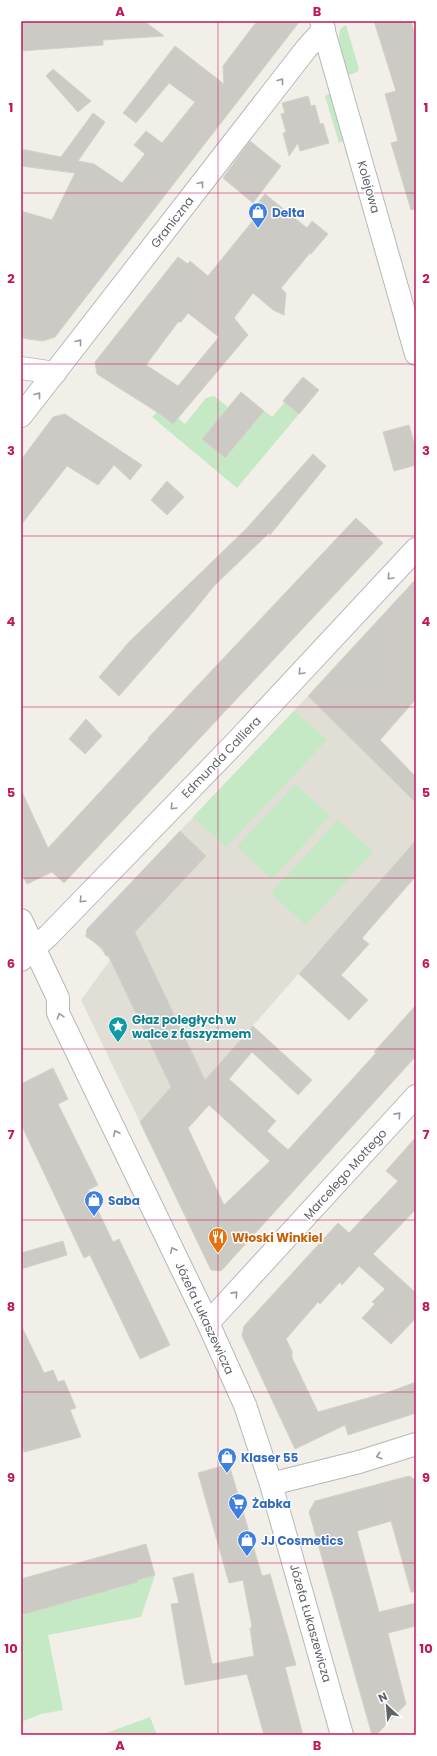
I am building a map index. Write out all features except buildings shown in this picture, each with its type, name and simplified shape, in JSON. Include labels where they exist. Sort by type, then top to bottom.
[{"type":"street","name":"Kolejowa","points":[[323,25],[416,354]]},
{"type":"street","name":"Graniczna","points":[[21,416],[306,49],[323,25]]},
{"type":"street","points":[[21,368],[55,373]]},
{"type":"street","name":"Edmunda Calliera","points":[[28,954],[237,741],[416,549]]},
{"type":"street","name":"Józefa Łukaszewicza","points":[[21,920],[28,954],[58,998],[58,1013],[208,1323],[245,1405],[271,1484],[342,1735]]},
{"type":"street","name":"Marcelego Mottego","points":[[208,1323],[416,1096]]},
{"type":"street","points":[[271,1484],[359,1462],[416,1444]]},
{"type":"shaded area","points":[[308,696],[416,803],[416,840],[150,1143],[81,1000],[110,960],[94,942],[85,937],[88,931],[87,929]]},
{"type":"green space","points":[[346,25],[359,69],[357,72],[346,76],[338,43],[340,29]]},
{"type":"green space","points":[[332,92],[345,137],[343,141],[339,143],[325,96]]},
{"type":"green space","points":[[214,396],[228,407],[202,439],[225,458],[264,411],[272,417],[285,402],[299,414],[237,488],[152,417],[157,412],[173,424],[178,418],[185,424],[206,398]]},
{"type":"green space","points":[[294,711],[327,740],[226,847],[193,817]]},
{"type":"green space","points":[[295,784],[330,816],[272,879],[237,847]]},
{"type":"green space","points":[[338,820],[373,852],[306,925],[271,893]]},
{"type":"green space","points":[[155,1575],[141,1617],[48,1635],[63,1710],[41,1714],[21,1722],[21,1616],[29,1613],[28,1611],[84,1598],[83,1595],[112,1587],[113,1590],[138,1582],[137,1580]]},
{"type":"green space","points":[[150,1717],[157,1735],[101,1735]]},
{"type":"place","name":"Delta","points":[[258,229]]},
{"type":"place","name":"Głaz poległych w walce z faszyzmem","points":[[118,1043]]},
{"type":"place","name":"Saba","points":[[94,1217]]},
{"type":"place","name":"Włoski Winkiel","points":[[218,1254]]},
{"type":"place","name":"Klaser 55","points":[[227,1474]]},
{"type":"place","name":"Żabka","points":[[238,1520]]},
{"type":"place","name":"JJ Cosmetics","points":[[247,1557]]}]
